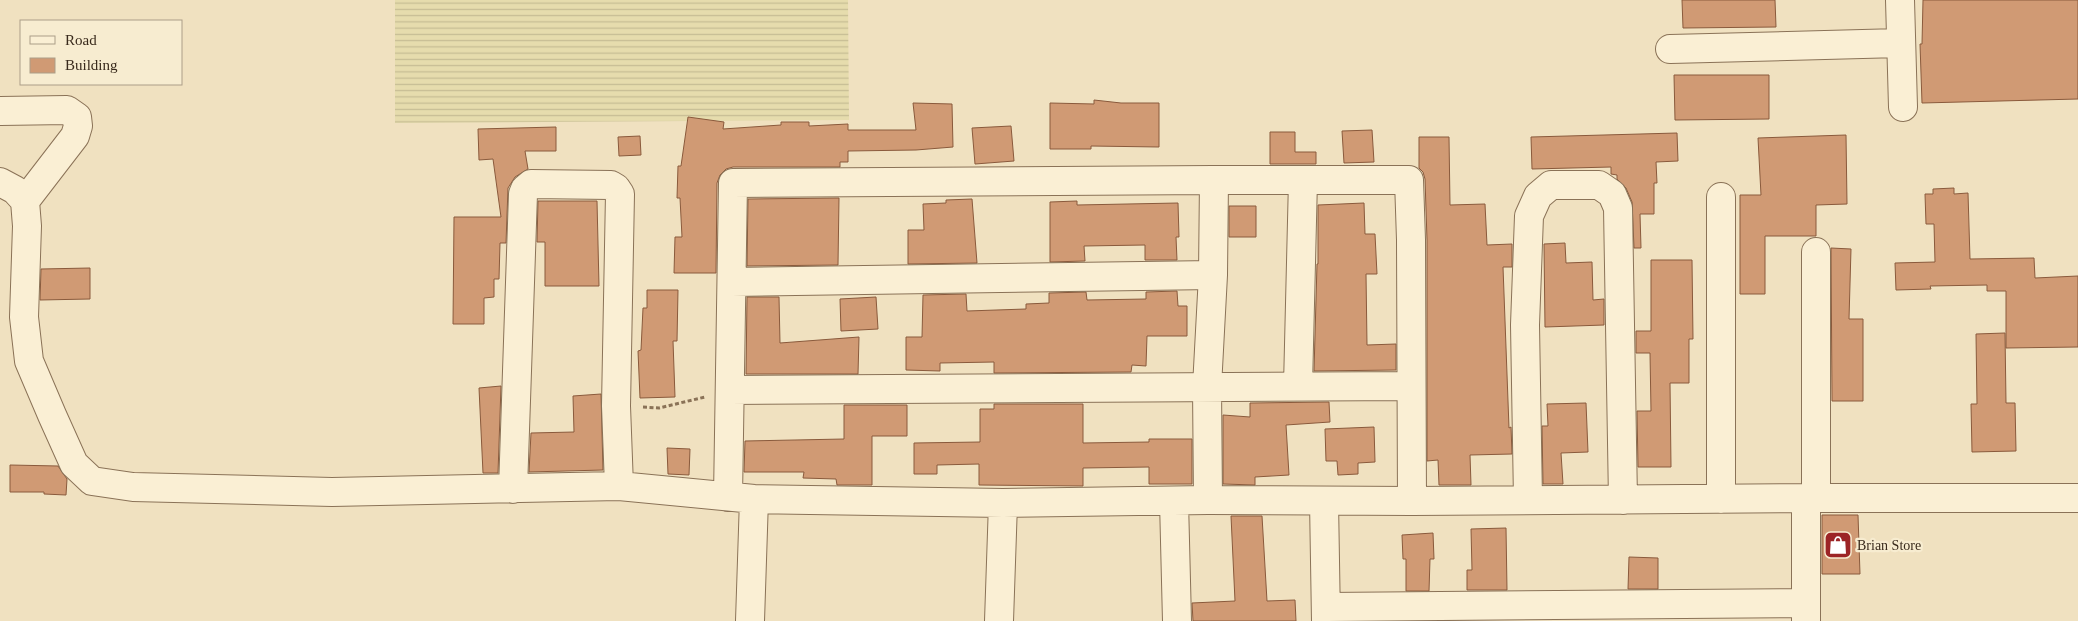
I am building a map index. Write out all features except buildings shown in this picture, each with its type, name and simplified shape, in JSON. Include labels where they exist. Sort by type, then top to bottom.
[{"type":"street","points":[[1900,0],[1903,107]]},
{"type":"street","points":[[1670,49],[1900,44]]},
{"type":"street","points":[[0,111],[68,110],[77,117],[78,126],[75,136],[25,202]]},
{"type":"street","points":[[1208,500],[1207,388],[1213,275],[1214,180]]},
{"type":"street","points":[[1298,386],[1303,180]]},
{"type":"street","points":[[728,497],[733,183],[1409,180],[1412,501]]},
{"type":"street","points":[[0,182],[15,190],[25,202],[27,226],[24,317],[29,361],[74,464],[92,481],[133,487],[332,492],[620,486],[754,499],[1003,503],[1208,500],[2078,498]]},
{"type":"street","points":[[513,489],[523,194],[525,188],[531,184],[611,185],[620,194],[616,406],[620,486]]},
{"type":"street","points":[[1528,500],[1524,324],[1529,216],[1538,196],[1551,186],[1599,185],[1612,194],[1618,208],[1623,500]]},
{"type":"street","points":[[1721,197],[1721,499]]},
{"type":"street","points":[[1324,501],[1326,614],[1806,612],[1811,498],[1816,252]]},
{"type":"street","points":[[732,282],[1213,275]]},
{"type":"street","points":[[730,390],[1411,386]]},
{"type":"street","points":[[750,621],[754,499]]},
{"type":"street","points":[[1174,501],[1176,621]]},
{"type":"street","points":[[999,621],[1003,503]]},
{"type":"path","points":[[616,406],[659,408],[730,390]]},
{"type":"shaded area","points":[[395,0],[848,0],[849,120],[395,123]]},
{"type":"place","name":"Brian Store","points":[[1838,545]]}]
